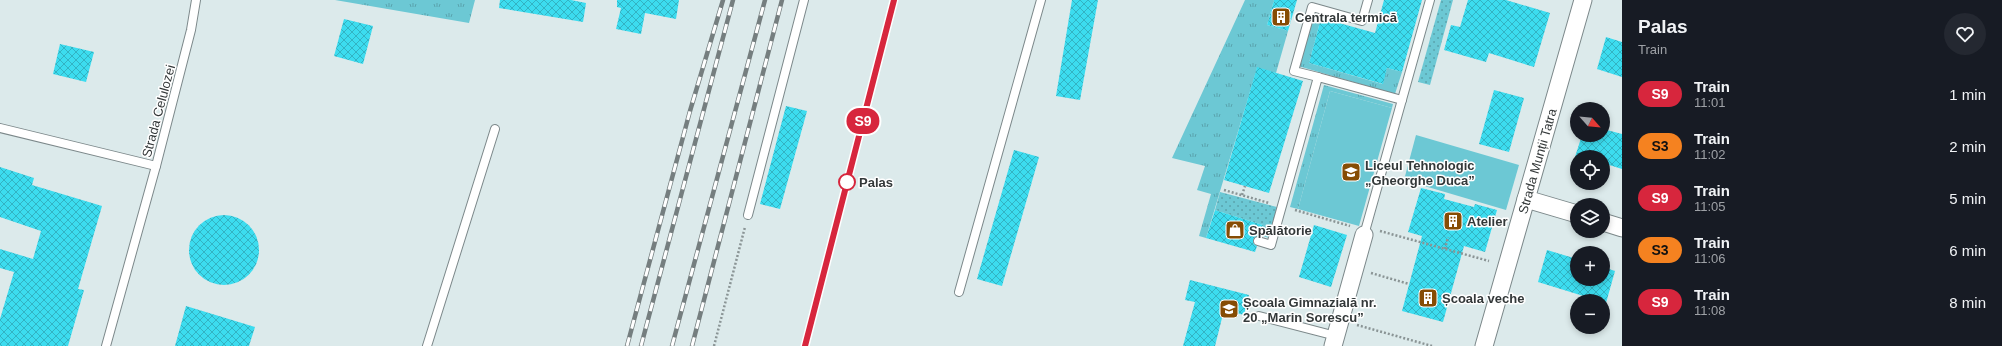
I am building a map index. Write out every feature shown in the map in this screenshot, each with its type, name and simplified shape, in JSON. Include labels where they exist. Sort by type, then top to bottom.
[{"type":"street","name":"Strada Munții Tatra","points":[[1484,346],[1584,0]]},
{"type":"street","points":[[1526,198],[1570,212]]},
{"type":"street","points":[[1610,224],[1622,228]]},
{"type":"street","points":[[1334,341],[1365,231]]},
{"type":"lane","name":"Strada Celulozei","points":[[0,128],[156,166],[191,30],[196,0]]},
{"type":"lane","points":[[748,215],[804,0]]},
{"type":"lane","points":[[959,292],[1041,0]]},
{"type":"lane","points":[[1368,0],[1362,21],[1312,7],[1294,71],[1402,100]]},
{"type":"lane","points":[[1365,231],[1430,0]]},
{"type":"lane","points":[[1258,241],[1271,245],[1318,77]]},
{"type":"lane","points":[[427,346],[495,129]]},
{"type":"lane","points":[[106,346],[156,166]]},
{"type":"lane","points":[[1259,316],[1334,341]]},
{"type":"path","points":[[1242,195],[1245,186]]},
{"type":"path","points":[[714,346],[748,215]]},
{"type":"path","points":[[1365,231],[1445,249],[1507,266]]},
{"type":"path","points":[[1445,249],[1448,237]]},
{"type":"path","points":[[1355,269],[1409,284]]},
{"type":"path","points":[[1341,320],[1432,346]]},
{"type":"green space","points":[[335,0],[475,0],[469,23]]},
{"type":"green space","points":[[1245,0],[1274,0],[1267,25],[1288,31],[1276,73],[1257,68],[1206,238],[1199,236],[1211,194],[1197,190],[1205,166],[1172,158]]},
{"type":"green space","points":[[1441,0],[1453,0],[1430,85],[1418,82]]},
{"type":"green space","points":[[1312,15],[1321,18],[1309,63],[1382,84],[1387,68],[1402,72],[1395,94],[1298,66]]},
{"type":"green space","points":[[1324,85],[1393,104],[1392,108],[1330,91],[1298,209],[1290,207]]},
{"type":"green space","points":[[1330,91],[1392,108],[1359,226],[1298,209]]},
{"type":"green space","points":[[1416,135],[1519,165],[1506,210],[1404,180]]},
{"type":"green space","points":[[1220,192],[1277,207],[1269,238],[1260,235],[1263,225],[1215,210]]},
{"type":"building","points":[[500,0],[571,0],[586,3],[583,22],[499,8]]},
{"type":"building","points":[[617,0],[679,0],[676,19],[645,13],[641,34],[616,29],[621,8],[617,7]]},
{"type":"building","points":[[1072,0],[1098,0],[1080,100],[1056,96]]},
{"type":"building","name":"Centrala termică","points":[[1274,0],[1297,0],[1288,31],[1267,25]]},
{"type":"building","points":[[1384,0],[1422,0],[1402,72],[1387,68],[1383,84],[1309,63],[1321,18],[1375,33]]},
{"type":"building","points":[[1468,0],[1506,0],[1550,13],[1534,67],[1489,53],[1486,62],[1444,50],[1451,25],[1460,27]]},
{"type":"building","points":[[344,19],[373,26],[363,64],[334,56]]},
{"type":"building","points":[[1606,37],[1622,42],[1622,77],[1597,69]]},
{"type":"building","points":[[60,44],[94,52],[86,82],[53,74]]},
{"type":"building","points":[[1257,67],[1303,81],[1269,193],[1224,180]]},
{"type":"building","points":[[1494,90],[1524,98],[1509,152],[1479,144]]},
{"type":"building","points":[[786,106],[807,111],[780,209],[760,204]]},
{"type":"building","points":[[1610,131],[1622,134],[1622,169],[1610,165],[1610,150],[1577,150],[1580,142],[1610,142]]},
{"type":"building","points":[[1014,150],[1039,157],[1002,286],[977,279]]},
{"type":"building","points":[[0,167],[34,178],[32,185],[102,206],[78,289],[84,290],[68,346],[0,346],[0,319],[14,272],[0,268],[0,249],[33,259],[41,231],[0,217]]},
{"type":"building","points":[[1421,188],[1445,194],[1444,199],[1474,207],[1475,204],[1497,210],[1485,252],[1464,246],[1443,322],[1402,311],[1422,236],[1408,232]]},
{"type":"building","name":"Spălătorie","points":[[1215,210],[1263,225],[1260,236],[1255,237],[1253,240],[1254,244],[1257,246],[1255,252],[1206,238]]},
{"type":"building","points":[[217,215],[231,215],[244,221],[253,230],[257,236],[259,250],[257,264],[249,275],[238,283],[231,285],[217,285],[210,283],[199,275],[191,264],[189,257],[189,243],[191,236],[199,225],[210,217]]},
{"type":"building","points":[[1314,225],[1347,235],[1331,287],[1299,277]]},
{"type":"building","points":[[1547,250],[1570,257],[1570,286],[1610,286],[1610,269],[1615,271],[1609,294],[1577,294],[1538,282]]},
{"type":"building","points":[[1190,280],[1249,295],[1244,315],[1224,310],[1215,346],[1183,346],[1195,302],[1185,300]]},
{"type":"building","points":[[186,306],[255,327],[249,346],[175,346]]},
{"type":"railway","points":[[627,346],[690,111],[723,0]]},
{"type":"railway","points":[[641,346],[733,0]]},
{"type":"railway","points":[[672,346],[765,0]]},
{"type":"railway","points":[[692,346],[782,0]]},
{"type":"railway","points":[[805,346],[894,0]]},
{"type":"train","name":"S9","points":[[805,346],[894,0]]},
{"type":"place","name":"Centrala termică","points":[[1281,17]]},
{"type":"place","name":"Liceul Tehnologic „Gheorghe Duca”","points":[[1351,172]]},
{"type":"place","name":"Palas","points":[[847,182]]},
{"type":"place","name":"Atelier","points":[[1453,221]]},
{"type":"place","name":"Spălătorie","points":[[1235,230]]},
{"type":"place","name":"Școala veche","points":[[1428,298]]},
{"type":"place","name":"Școala Gimnazială nr. 20 „Marin Sorescu”","points":[[1229,309]]}]
